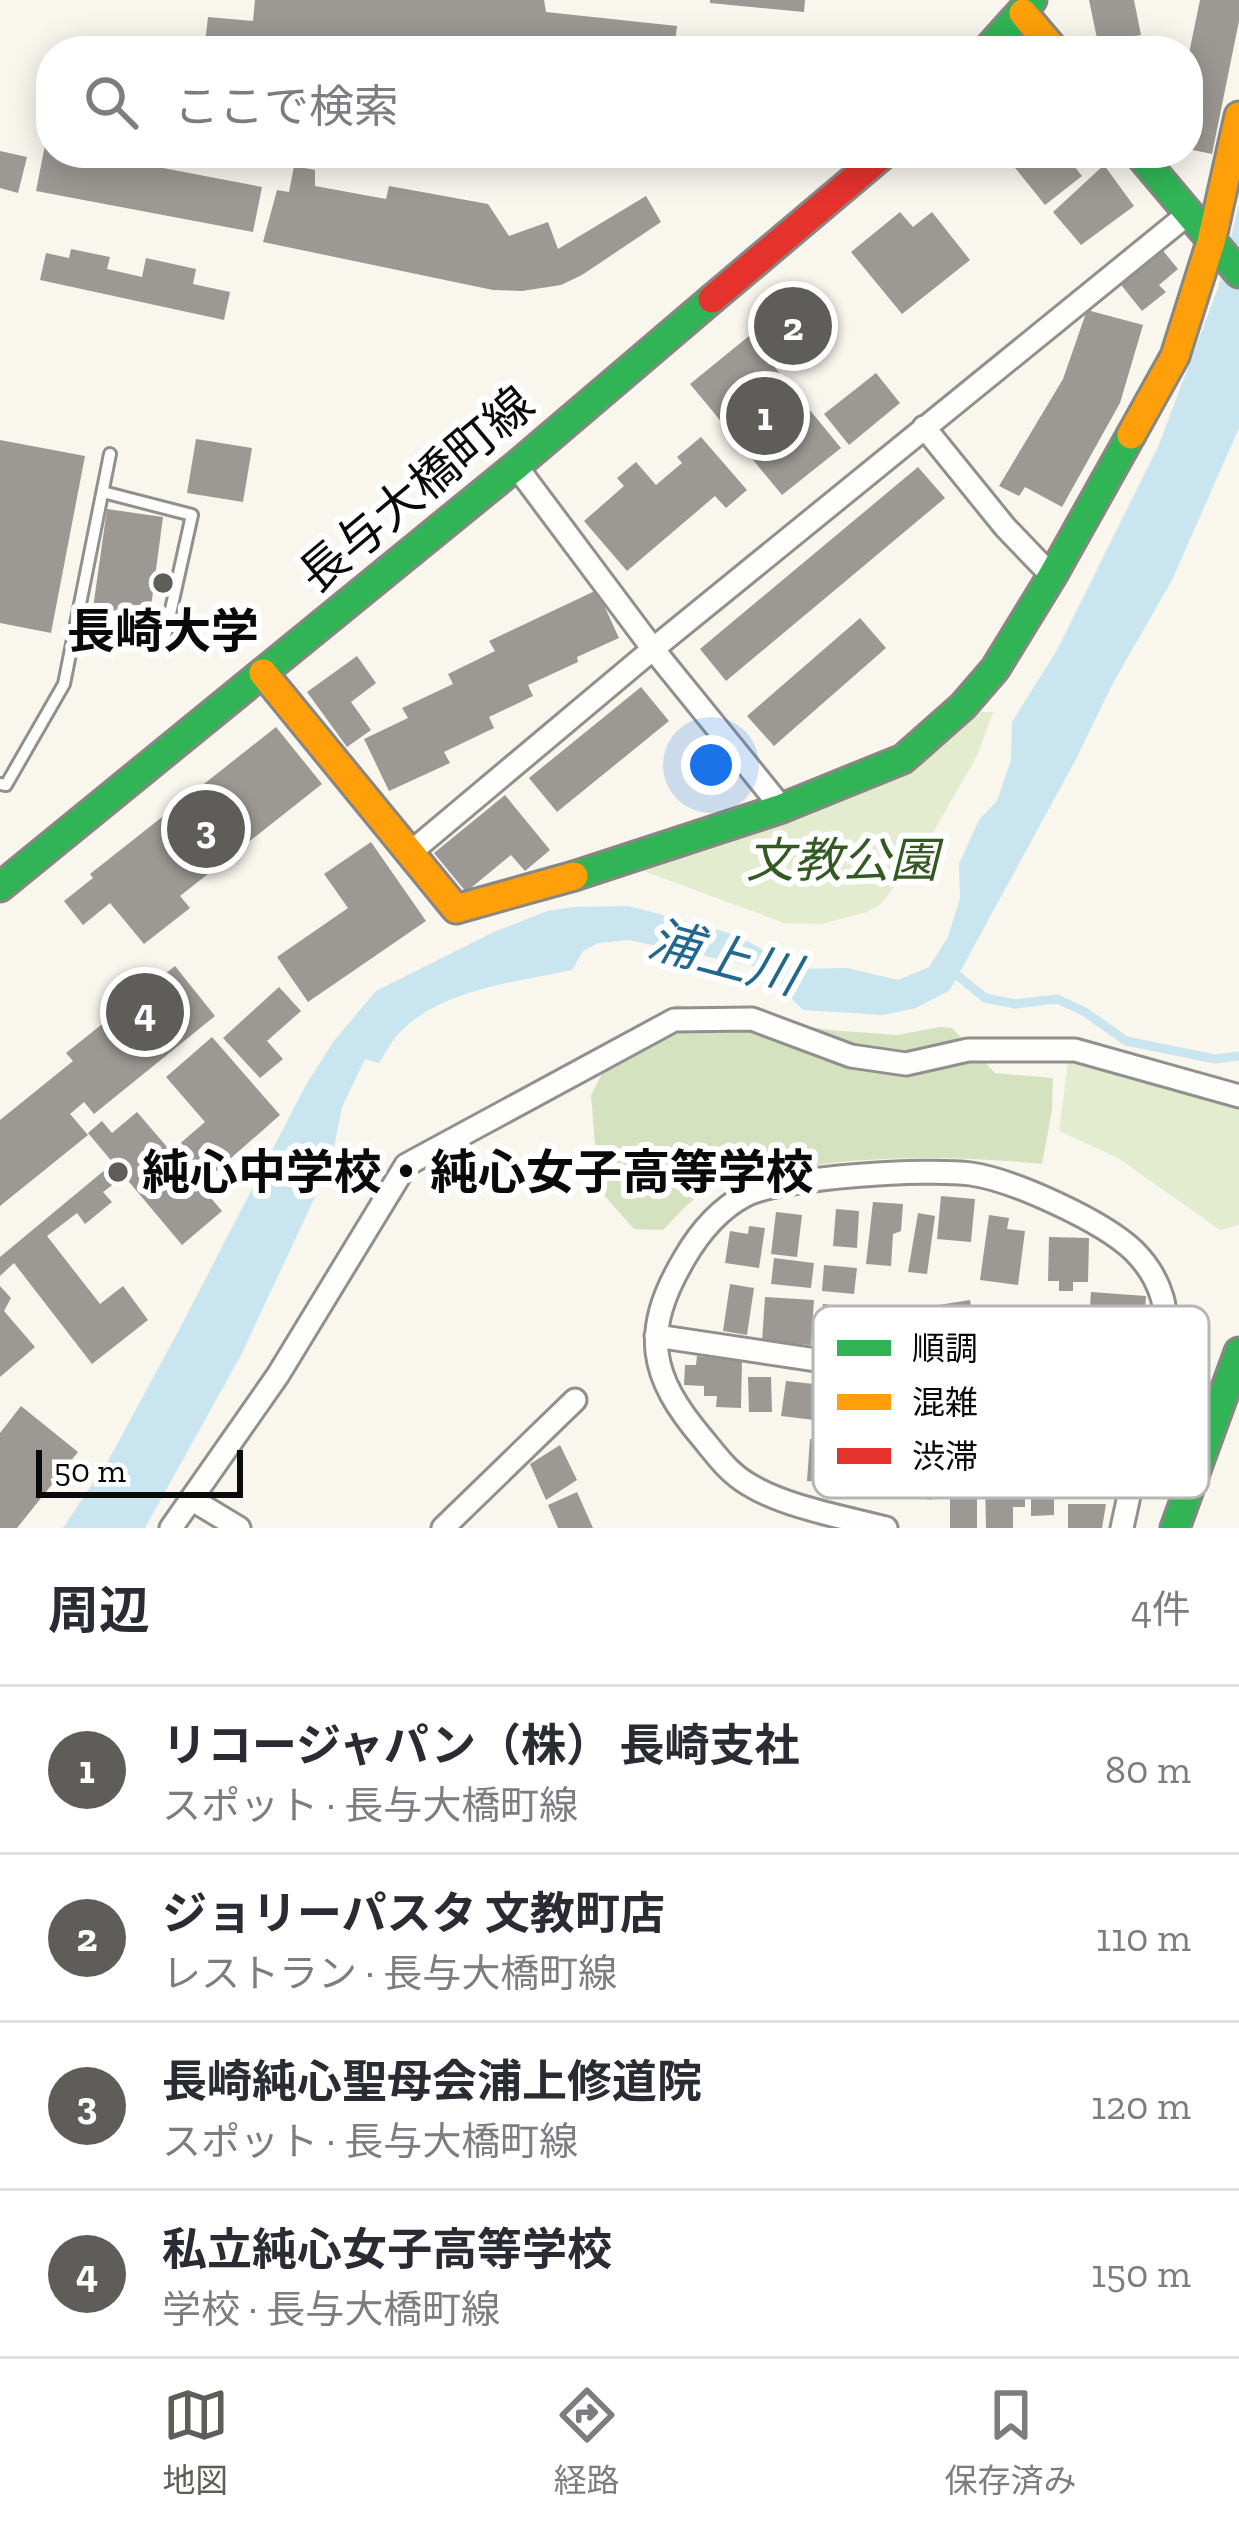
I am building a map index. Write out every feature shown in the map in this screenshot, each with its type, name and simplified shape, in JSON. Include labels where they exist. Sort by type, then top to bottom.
[{"type":"main road","points":[[1000,36],[1028,6],[1046,36]]},
{"type":"main road","points":[[263,673],[455,909],[782,808],[903,759],[963,706],[995,669],[1175,356],[1211,242],[1239,116]]},
{"type":"main road","name":"長与大橋町線","points":[[0,887],[516,466],[867,168]]},
{"type":"main road","points":[[1150,168],[1239,273]]},
{"type":"main road","points":[[1209,1434],[1239,1352]]},
{"type":"main road","points":[[1175,1528],[1186,1498]]},
{"type":"street","points":[[411,853],[653,649],[1188,214]]},
{"type":"street","points":[[924,427],[1005,527],[1052,576]]},
{"type":"street","points":[[516,466],[653,649],[782,808]]},
{"type":"street","points":[[171,1528],[278,1375],[406,1165],[674,1020],[752,1019],[851,1056],[906,1064],[968,1050],[1075,1050],[1239,1096]]},
{"type":"street","points":[[871,1526],[748,1484],[726,1467],[662,1382],[656,1321],[677,1270],[718,1213],[748,1193],[787,1185],[850,1177],[971,1174],[1011,1184],[1112,1234],[1146,1264],[1163,1306]]},
{"type":"street","points":[[656,1336],[813,1359]]},
{"type":"street","points":[[443,1528],[574,1400]]},
{"type":"street","points":[[742,1510],[748,1484]]},
{"type":"street","points":[[1122,1528],[1129,1498]]},
{"type":"street","points":[[191,1499],[239,1528]]},
{"type":"lane","points":[[0,784],[6,785],[64,684],[110,454]]},
{"type":"lane","points":[[76,623],[164,641],[192,515],[103,492]]},
{"type":"green space","name":"文教公園","points":[[979,712],[993,712],[977,756],[927,843],[881,904],[867,912],[822,924],[784,923],[641,870],[641,864],[880,785]]},
{"type":"green space","points":[[677,1005],[829,1030],[897,1035],[952,1028],[995,1073],[1053,1078],[1042,1164],[908,1158],[774,1171],[712,1187],[663,1230],[634,1229],[603,1194],[591,1095],[624,1033]]},
{"type":"green space","points":[[1068,1062],[1239,1107],[1239,1225],[1220,1230],[1118,1158],[1059,1131]]},
{"type":"water","name":"浦上川","points":[[1239,204],[1239,428],[1172,580],[950,990],[916,1008],[883,1015],[803,1010],[761,968],[629,940],[598,943],[583,951],[572,970],[481,989],[418,1017],[398,1035],[379,1063],[365,1059],[342,1107],[331,1163],[240,1357],[145,1528],[63,1528],[109,1459],[307,1083],[334,1041],[376,991],[494,932],[547,911],[573,907],[629,906],[736,935],[798,969],[847,968],[898,980],[929,967],[948,937],[960,898],[959,864],[979,820],[997,801],[1011,760],[1012,722],[1057,650],[1158,447],[1218,288]]},
{"type":"building","points":[[255,0],[544,0],[546,12],[677,26],[676,36],[206,36],[208,17],[253,21]]},
{"type":"building","points":[[710,0],[805,0],[804,12]]},
{"type":"building","points":[[1089,0],[1134,0],[1141,35],[1097,36]]},
{"type":"building","points":[[1200,0],[1239,0],[1239,21],[1212,154],[1203,152],[1203,36],[1193,36]]},
{"type":"building","points":[[0,151],[27,157],[18,193],[0,188]]},
{"type":"building","points":[[40,168],[163,168],[262,187],[253,232],[36,191]]},
{"type":"building","points":[[294,168],[304,168],[315,170],[315,186],[386,199],[389,186],[488,204],[509,236],[548,222],[558,249],[646,196],[661,222],[561,285],[493,290],[263,242],[277,190],[289,192]]},
{"type":"building","points":[[1015,168],[1076,168],[1082,176],[1045,205]]},
{"type":"building","points":[[1101,168],[1106,168],[1134,206],[1081,245],[1053,212]]},
{"type":"building","points":[[900,212],[913,227],[932,212],[970,260],[902,314],[851,252]]},
{"type":"building","points":[[1160,247],[1178,269],[1159,285],[1166,292],[1142,311],[1118,281]]},
{"type":"building","points":[[71,249],[110,257],[107,269],[142,277],[146,258],[196,269],[193,284],[230,292],[224,320],[40,280],[46,253],[69,258]]},
{"type":"building","points":[[801,288],[833,324],[785,364],[754,329]]},
{"type":"building","points":[[1087,310],[1143,325],[1120,403],[1062,507],[1025,487],[1019,496],[999,486],[1063,379]]},
{"type":"building","points":[[749,336],[841,448],[782,495],[690,384]]},
{"type":"building","points":[[876,373],[900,403],[849,445],[824,414]]},
{"type":"building","points":[[701,437],[747,490],[726,508],[715,496],[627,571],[584,521],[624,486],[617,478],[636,462],[656,485],[682,463],[677,457]]},
{"type":"building","points":[[196,439],[252,448],[243,502],[187,493]]},
{"type":"building","points":[[0,440],[85,456],[51,633],[0,623]]},
{"type":"building","points":[[918,467],[945,498],[726,681],[700,649]]},
{"type":"building","points":[[107,509],[163,517],[149,622],[92,615]]},
{"type":"building","points":[[597,590],[619,638],[528,685],[533,696],[489,717],[494,728],[444,752],[450,763],[389,791],[364,739],[408,718],[402,708],[453,684],[448,674],[495,651],[489,641]]},
{"type":"building","points":[[860,618],[886,648],[774,746],[747,716]]},
{"type":"building","points":[[357,656],[376,683],[351,702],[371,730],[347,747],[307,692]]},
{"type":"building","points":[[641,687],[669,721],[557,812],[529,778]]},
{"type":"building","points":[[276,727],[322,784],[180,896],[190,908],[144,944],[110,903],[83,925],[64,901],[93,878],[90,874]]},
{"type":"building","points":[[505,795],[550,850],[525,871],[511,855],[466,892],[434,853]]},
{"type":"building","points":[[371,842],[426,921],[308,1002],[277,957],[348,908],[324,874]]},
{"type":"building","points":[[175,966],[215,1016],[94,1114],[84,1102],[70,1114],[88,1135],[0,1206],[0,1120],[73,1061],[66,1053]]},
{"type":"building","points":[[279,987],[301,1011],[267,1041],[283,1059],[260,1078],[223,1038]]},
{"type":"building","points":[[212,1037],[280,1115],[205,1181],[176,1147],[205,1122],[166,1077]]},
{"type":"building","points":[[137,1112],[222,1211],[182,1245],[88,1133],[102,1121],[112,1133]]},
{"type":"building","points":[[112,1164],[123,1177],[103,1192],[112,1202],[85,1224],[77,1213],[47,1236],[100,1304],[123,1286],[148,1320],[92,1364],[14,1263],[0,1276],[0,1257]]},
{"type":"building","points":[[941,1196],[975,1199],[971,1242],[937,1239]]},
{"type":"building","points":[[873,1202],[903,1204],[901,1231],[893,1234],[891,1266],[866,1264]]},
{"type":"building","points":[[836,1209],[859,1211],[857,1248],[833,1246]]},
{"type":"building","points":[[776,1212],[802,1215],[797,1257],[771,1254]]},
{"type":"building","points":[[918,1213],[935,1216],[927,1274],[908,1272]]},
{"type":"building","points":[[989,1215],[1009,1218],[1007,1229],[1025,1231],[1018,1285],[980,1280]]},
{"type":"building","points":[[749,1226],[765,1228],[759,1268],[725,1263],[730,1231],[748,1234]]},
{"type":"building","points":[[1049,1237],[1089,1238],[1088,1282],[1073,1282],[1073,1291],[1059,1291],[1059,1281],[1048,1281]]},
{"type":"building","points":[[774,1258],[814,1263],[811,1288],[771,1284]]},
{"type":"building","points":[[824,1265],[857,1268],[854,1294],[822,1291]]},
{"type":"building","points":[[730,1284],[754,1288],[747,1335],[723,1331]]},
{"type":"building","points":[[0,1286],[11,1298],[4,1311],[35,1347],[0,1377]]},
{"type":"building","points":[[1091,1292],[1146,1296],[1145,1306],[1090,1306]]},
{"type":"building","points":[[765,1297],[814,1300],[811,1345],[762,1342]]},
{"type":"building","points":[[970,1300],[971,1306],[932,1306]]},
{"type":"building","points":[[697,1356],[742,1360],[741,1408],[716,1407],[717,1396],[704,1396],[704,1386],[684,1385],[685,1365],[696,1365]]},
{"type":"building","points":[[748,1377],[771,1377],[772,1412],[749,1412]]},
{"type":"building","points":[[786,1381],[813,1384],[813,1420],[781,1416]]},
{"type":"building","points":[[21,1406],[78,1452],[17,1528],[0,1528],[0,1433]]},
{"type":"building","points":[[810,1439],[813,1439],[813,1481],[807,1481]]},
{"type":"building","points":[[560,1445],[577,1480],[546,1500],[530,1464]]},
{"type":"building","points":[[577,1492],[593,1528],[558,1528],[548,1505]]},
{"type":"building","points":[[950,1498],[977,1498],[977,1528],[950,1528]]},
{"type":"building","points":[[985,1498],[1025,1498],[1025,1507],[1013,1507],[1013,1528],[986,1528]]},
{"type":"building","points":[[1031,1498],[1054,1498],[1054,1515],[1031,1516]]},
{"type":"building","points":[[1068,1504],[1106,1504],[1102,1528],[1068,1528]]},
{"type":"waterway","points":[[951,970],[985,998],[1015,1004],[1057,999],[1126,1041],[1215,1059],[1239,1056]]},
{"type":"traffic: fast","points":[[1000,36],[1032,0]]},
{"type":"traffic: fast","points":[[1151,168],[1239,273]]},
{"type":"traffic: fast","points":[[0,887],[516,466],[712,299]]},
{"type":"traffic: fast","points":[[574,876],[782,808],[903,759],[963,706],[995,669],[1131,435]]},
{"type":"traffic: fast","points":[[1209,1434],[1239,1352]]},
{"type":"traffic: fast","points":[[1175,1528],[1186,1498]]},
{"type":"traffic: slow","points":[[1023,13],[1042,36]]},
{"type":"traffic: slow","points":[[1131,435],[1175,356],[1211,242],[1239,116]]},
{"type":"traffic: slow","points":[[263,673],[456,909],[574,876]]},
{"type":"traffic: jam","points":[[712,299],[867,168]]},
{"type":"place","name":"ジョリーパスタ 文教町店","points":[[793,326]]},
{"type":"place","name":"リコージャパン（株） 長崎支社","points":[[765,416]]},
{"type":"place","name":"長崎大学","points":[[163,583]]},
{"type":"place","name":"長崎純心聖母会浦上修道院","points":[[206,829]]},
{"type":"place","name":"私立純心女子高等学校","points":[[145,1012]]},
{"type":"place","name":"純心中学校・純心女子高等学校","points":[[118,1172]]}]
